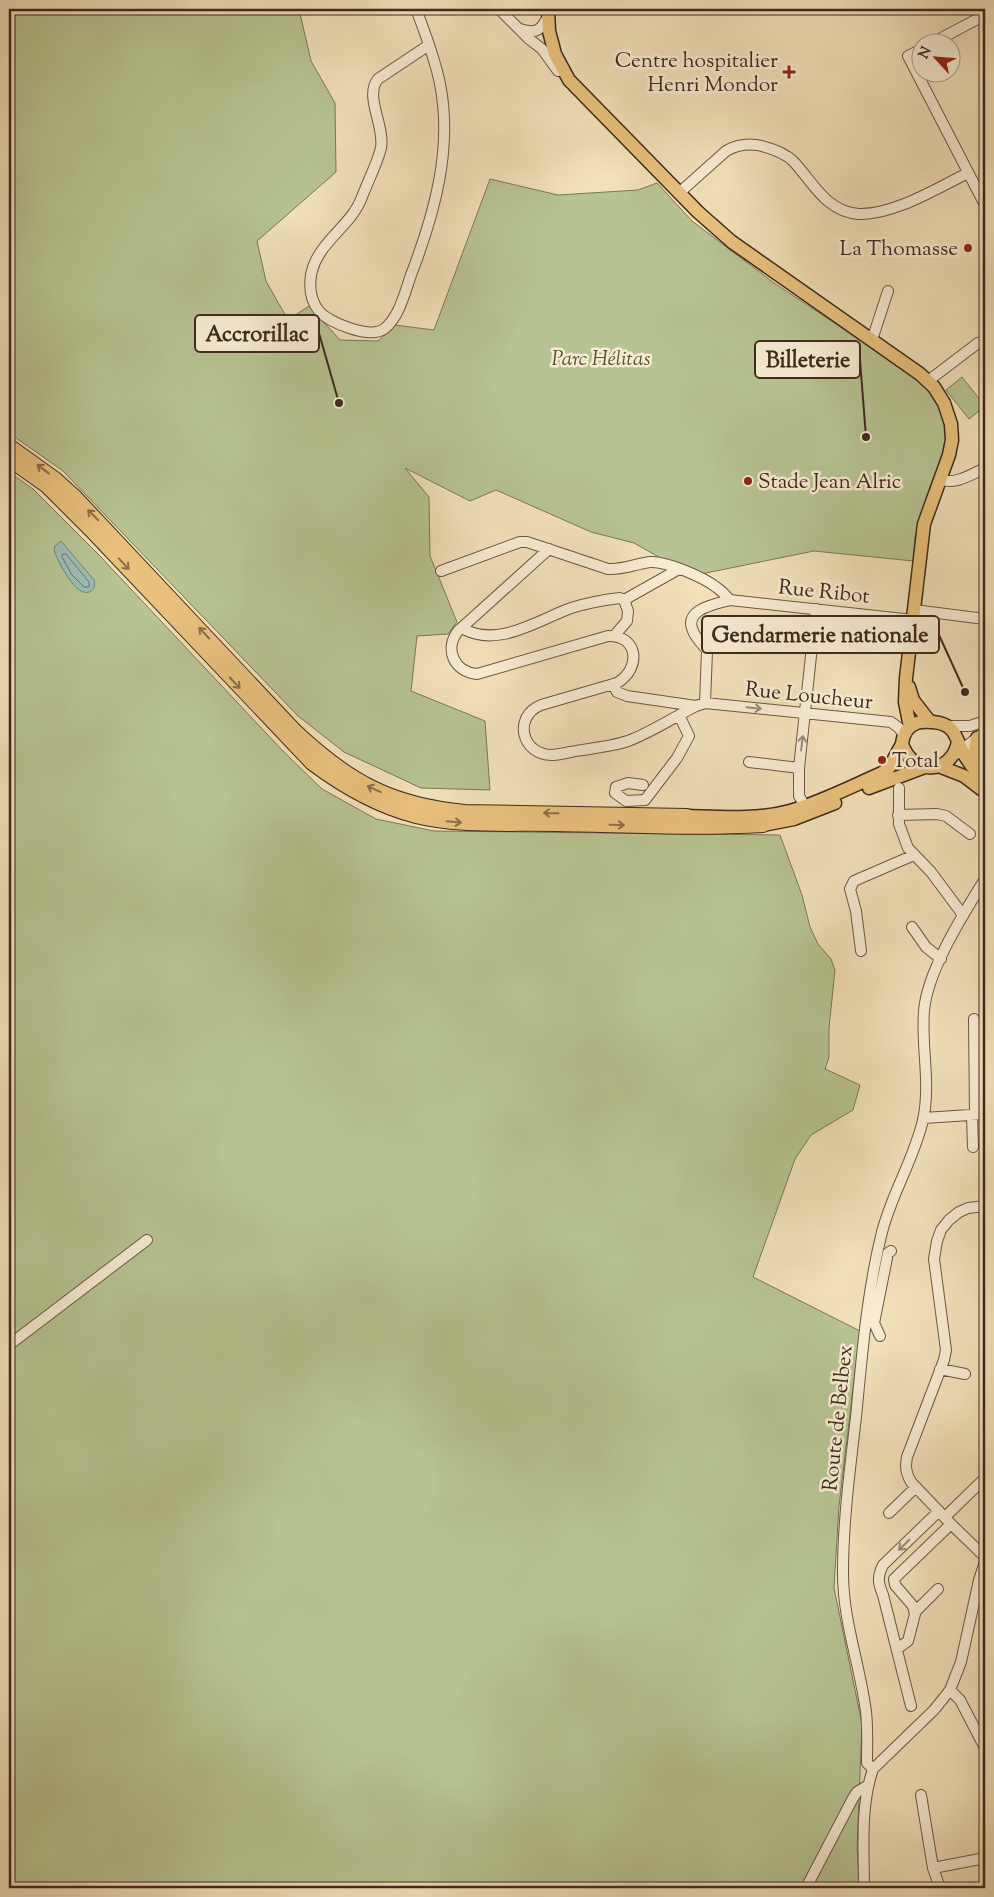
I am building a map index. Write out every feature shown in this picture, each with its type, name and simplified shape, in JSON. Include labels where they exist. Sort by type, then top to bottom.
[{"type":"highway","points":[[9,446],[49,474],[74,497],[294,730],[331,763],[361,783],[399,800],[443,810],[687,816]]},
{"type":"highway","points":[[9,459],[47,486],[90,529],[312,763],[336,781],[357,793],[378,803],[417,816],[464,823],[687,826],[763,825]]},
{"type":"main road","points":[[548,12],[549,31],[555,54],[569,80],[679,193],[732,242],[928,381],[944,403],[951,424],[952,440],[949,455],[924,524],[906,678],[904,750],[912,761],[925,767]]},
{"type":"main road","points":[[906,678],[913,700],[930,722]]},
{"type":"main road","points":[[687,816],[753,817],[789,811],[805,806],[882,773],[889,768],[905,735],[920,722],[942,723],[949,726],[956,735],[958,749],[985,779]]},
{"type":"main road","points":[[981,735],[974,758],[985,779]]},
{"type":"main road","points":[[941,767],[958,749]]},
{"type":"main road","points":[[763,825],[810,814],[876,784],[925,767],[941,767],[964,776],[985,792]]},
{"type":"street","points":[[416,9],[429,45],[440,83],[444,120],[442,159],[432,213],[421,249],[399,307],[391,323],[381,331],[375,333],[366,332],[331,320],[319,311],[313,300],[310,288],[312,272],[321,252],[359,205],[380,148],[381,134],[372,94],[373,85],[378,79],[429,45]]},
{"type":"street","points":[[499,9],[529,39],[542,49],[557,69],[569,80]]},
{"type":"street","points":[[519,29],[533,32],[542,26],[548,12]]},
{"type":"street","points":[[953,32],[985,15]]},
{"type":"street","points":[[912,54],[908,56],[912,64]]},
{"type":"street","points":[[921,82],[985,205]]},
{"type":"street","points":[[679,193],[726,152],[746,144],[770,148],[783,154],[792,161],[825,199],[842,210],[859,214],[885,210],[905,203],[968,172]]},
{"type":"street","points":[[872,340],[888,291]]},
{"type":"street","points":[[928,381],[978,343],[985,341]]},
{"type":"street","points":[[940,480],[953,481],[985,468]]},
{"type":"street","points":[[441,572],[520,542],[533,543],[608,568],[619,569],[652,562],[679,569],[706,580],[716,586],[730,600],[702,608],[697,612],[692,622],[694,633],[706,651],[701,704],[637,737],[617,744],[553,755],[539,752],[527,743],[523,730],[524,723],[526,716],[535,707],[624,679],[629,674],[634,661],[632,649],[628,643],[614,636],[608,636],[477,674],[471,674],[460,669],[453,660],[451,652],[454,636],[549,549]]},
{"type":"street","points":[[462,628],[475,634],[501,634],[528,627],[570,608],[589,602],[620,598],[624,600],[679,569]]},
{"type":"street","points":[[614,636],[627,621],[628,611],[624,600]]},
{"type":"street","name":"Rue Ribot","points":[[730,600],[816,609],[985,619]]},
{"type":"street","points":[[805,806],[799,796],[799,768],[816,609]]},
{"type":"street","name":"Rue Loucheur","points":[[613,684],[617,692],[627,696],[891,722],[905,735]]},
{"type":"street","points":[[643,785],[628,783],[616,787],[615,793],[626,801],[645,800],[677,758],[689,736],[679,715]]},
{"type":"street","points":[[949,726],[970,726],[985,721]]},
{"type":"street","points":[[958,749],[981,735]]},
{"type":"street","points":[[749,762],[799,768]]},
{"type":"street","points":[[899,788],[898,815],[902,836],[908,848],[931,872],[962,915]]},
{"type":"street","points":[[898,815],[937,814],[946,816],[970,834]]},
{"type":"street","points":[[861,951],[856,911],[850,889],[851,885],[854,881],[914,855]]},
{"type":"street","name":"Route de Belbex","points":[[873,1769],[867,1762],[866,1710],[844,1604],[843,1571],[848,1492],[865,1331],[879,1270],[883,1229],[896,1192],[918,1142],[924,1118],[927,1075],[923,1026],[928,990],[962,915],[985,879]]},
{"type":"street","points":[[912,927],[926,947],[941,959]]},
{"type":"street","points":[[972,1147],[977,1114],[974,1019]]},
{"type":"street","points":[[924,1118],[977,1114]]},
{"type":"street","points":[[985,1206],[968,1208],[959,1212],[941,1230],[937,1240],[934,1259],[946,1350],[905,1466],[907,1475],[916,1487],[985,1557]]},
{"type":"street","points":[[9,1345],[147,1240]]},
{"type":"street","points":[[880,1336],[874,1323],[879,1270],[891,1251]]},
{"type":"street","points":[[940,1369],[965,1374]]},
{"type":"street","points":[[915,1612],[913,1606],[895,1585],[894,1579],[945,1517],[985,1478]]},
{"type":"street","points":[[889,1513],[916,1487]]},
{"type":"street","points":[[911,1706],[883,1595],[878,1584],[878,1575],[883,1565],[945,1517]]},
{"type":"street","points":[[864,1888],[864,1834],[867,1786],[873,1769],[934,1710],[950,1690],[961,1662],[979,1580],[985,1562]]},
{"type":"street","points":[[896,1649],[908,1641],[915,1612],[938,1589]]},
{"type":"street","points":[[950,1690],[960,1700],[985,1748]]},
{"type":"street","points":[[806,1888],[853,1798],[857,1792],[867,1786]]},
{"type":"street","points":[[921,1795],[933,1868],[940,1888]]},
{"type":"street","points":[[933,1868],[985,1858]]},
{"type":"green space","name":"Parc Hélitas","points":[[9,9],[299,9],[311,61],[335,103],[336,172],[257,241],[266,281],[288,320],[309,306],[340,340],[378,341],[395,325],[434,330],[490,179],[558,195],[638,190],[657,183],[692,221],[774,283],[910,373],[932,392],[943,414],[946,442],[915,536],[913,561],[814,551],[701,574],[664,560],[634,543],[591,532],[496,490],[470,501],[405,468],[429,497],[430,556],[457,622],[448,634],[417,636],[411,691],[485,721],[490,790],[421,788],[344,752],[298,716],[63,471],[9,433]]},
{"type":"green space","points":[[962,377],[985,406],[969,419],[946,390]]},
{"type":"green space","points":[[9,472],[33,489],[99,555],[281,749],[322,789],[376,819],[434,831],[780,835],[802,895],[810,927],[818,944],[831,959],[835,970],[829,1028],[829,1057],[825,1069],[860,1085],[853,1110],[811,1135],[795,1159],[753,1277],[860,1331],[839,1506],[834,1588],[862,1724],[857,1849],[860,1888],[9,1888]]},
{"type":"water","points":[[61,541],[94,580],[94,586],[91,591],[86,593],[80,590],[63,570],[54,550],[55,546]]},
{"type":"place","name":"Centre hospitalier Henri Mondor","points":[[789,72]]},
{"type":"place","name":"La Thomasse","points":[[968,248]]},
{"type":"place","name":"Accrorillac","points":[[339,403]]},
{"type":"place","name":"Billeterie","points":[[866,437]]},
{"type":"place","name":"Stade Jean Alric","points":[[748,481]]},
{"type":"place","name":"Gendarmerie nationale","points":[[965,692]]},
{"type":"place","name":"Total","points":[[882,760]]}]
